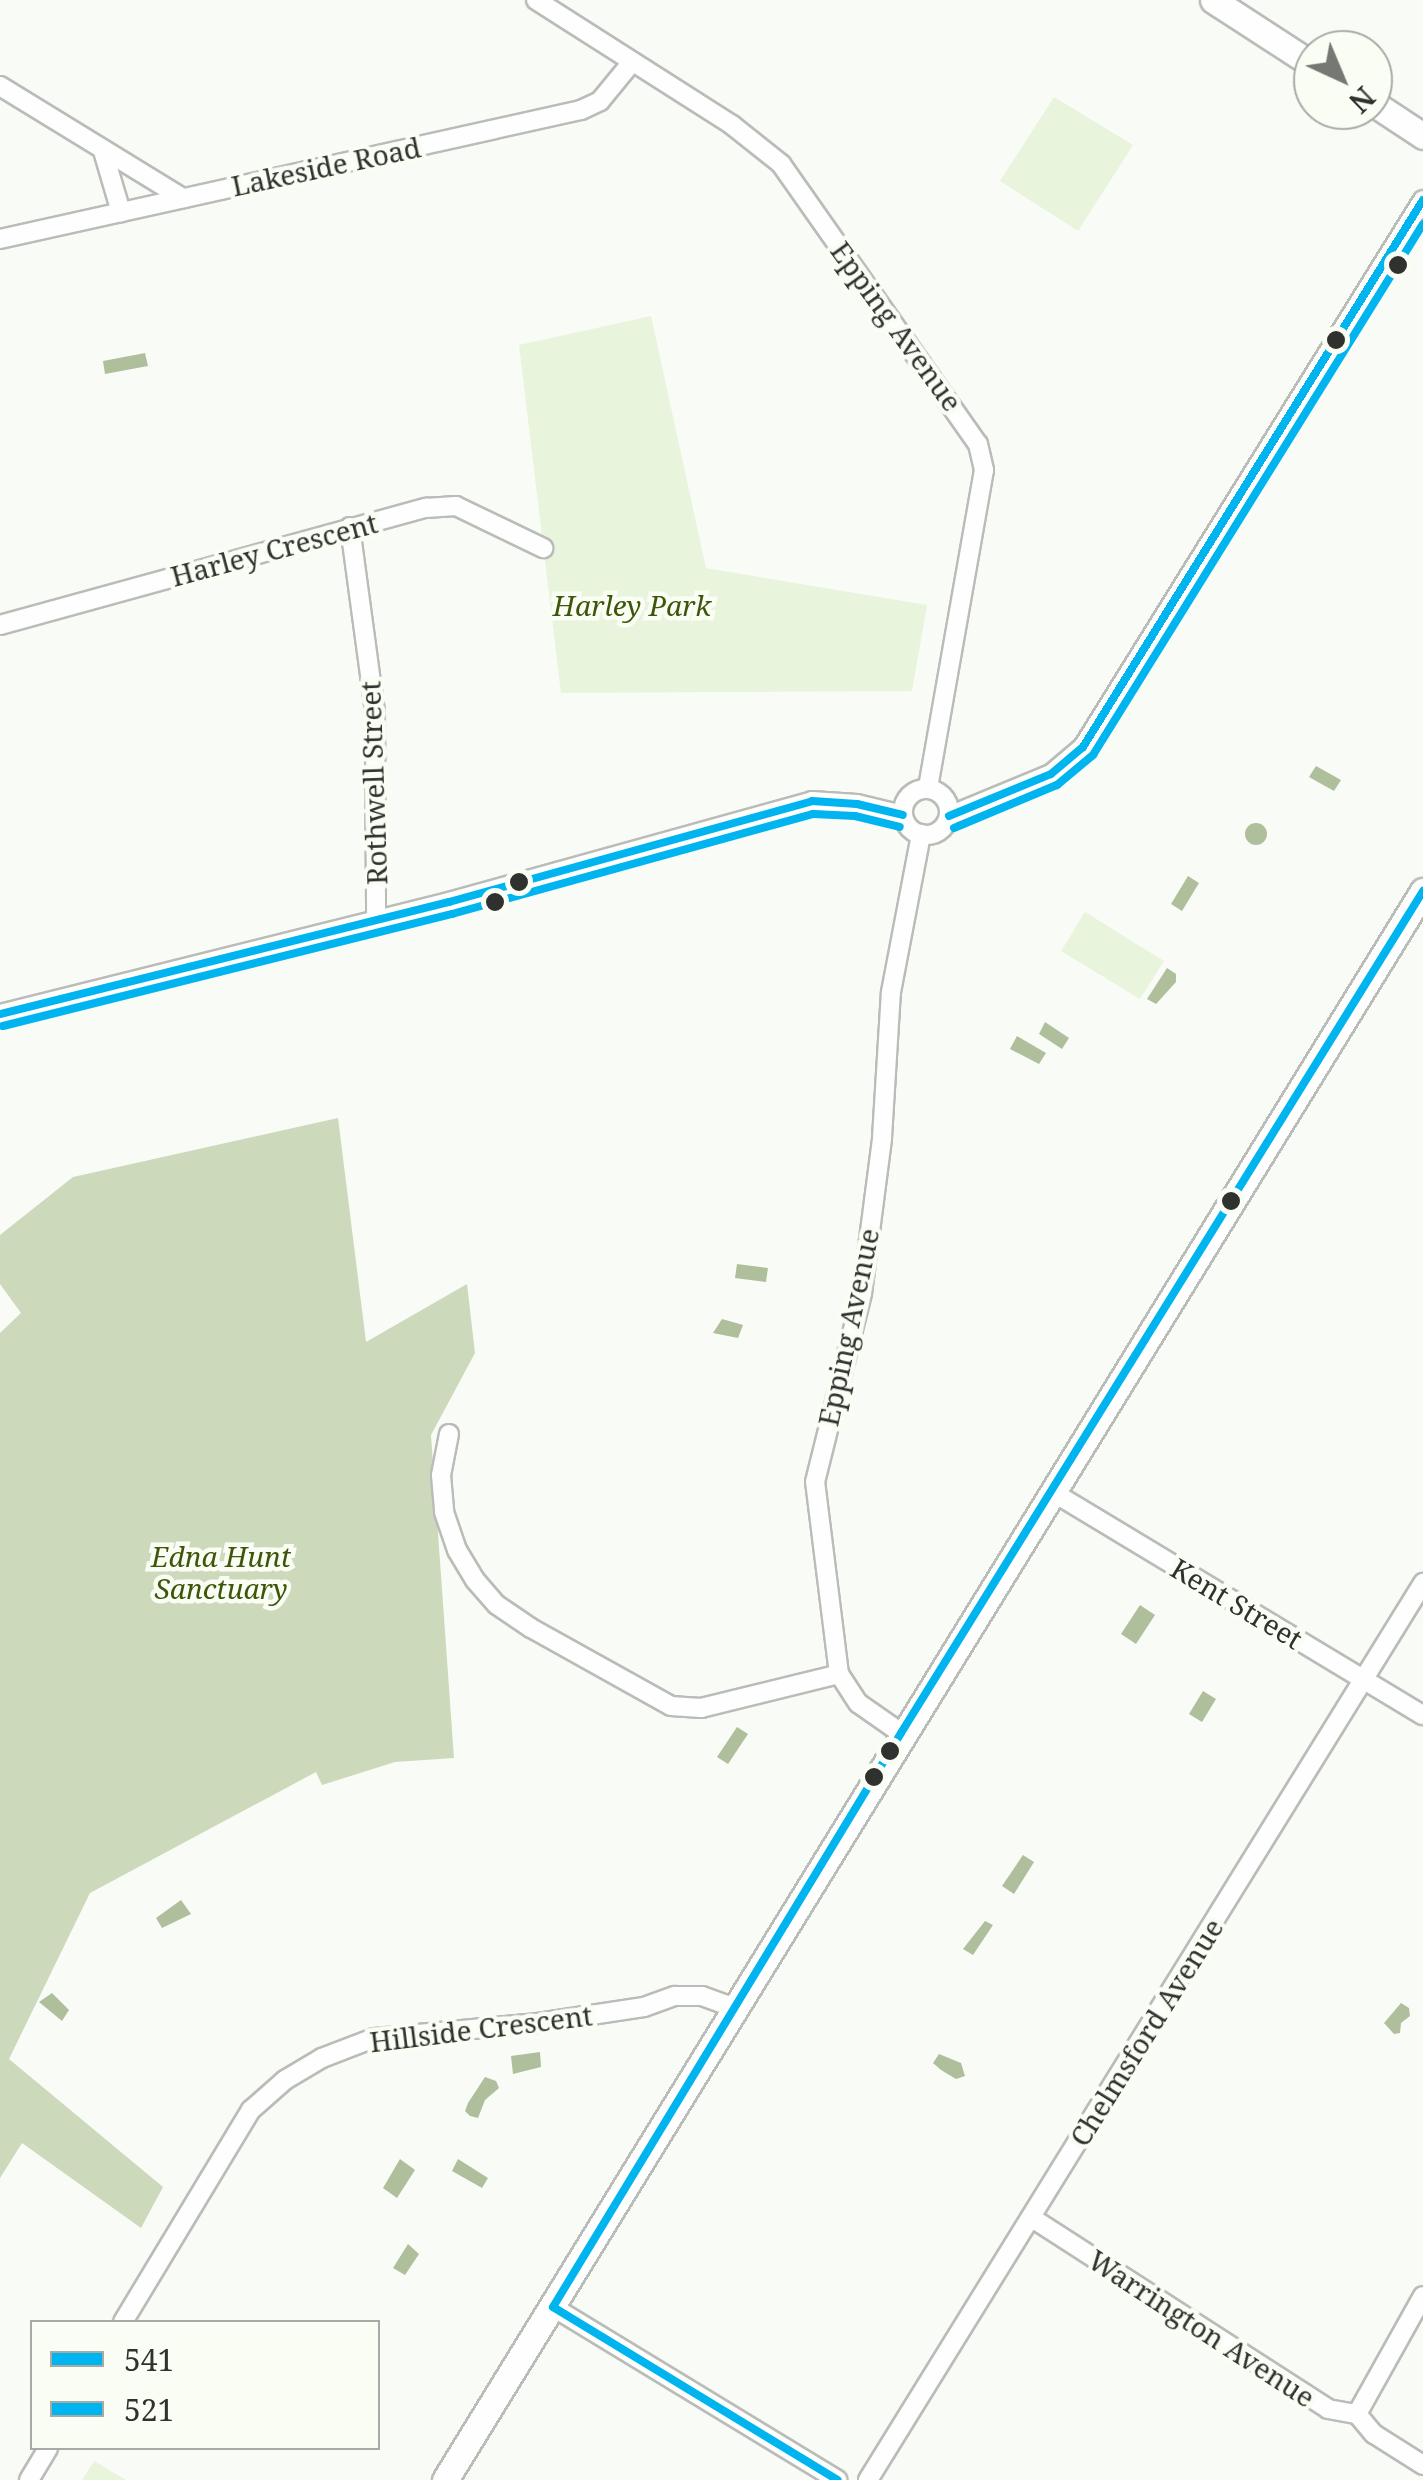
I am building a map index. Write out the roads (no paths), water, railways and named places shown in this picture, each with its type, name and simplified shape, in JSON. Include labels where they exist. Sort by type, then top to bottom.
[{"type":"street","name":"Epping Avenue","points":[[536,0],[732,125],[781,164],[978,444],[984,470],[928,789]]},
{"type":"street","points":[[1213,0],[1293,52]]},
{"type":"street","name":"Lakeside Road","points":[[0,238],[580,110],[600,101],[632,62]]},
{"type":"street","points":[[0,86],[183,198]]},
{"type":"street","points":[[1393,117],[1423,136]]},
{"type":"street","points":[[103,151],[121,212]]},
{"type":"street","points":[[948,816],[942,795],[928,789],[909,796],[904,815],[909,828],[921,834],[935,832],[948,816],[1051,774],[1083,748],[1423,200]]},
{"type":"street","name":"Harley Crescent","points":[[0,625],[350,526],[456,506],[543,548]]},
{"type":"street","name":"Rothwell Street","points":[[350,526],[375,711],[376,921]]},
{"type":"street","points":[[0,1014],[376,921],[812,802],[858,804],[904,815]]},
{"type":"street","name":"Epping Avenue","points":[[839,1674],[815,1482],[862,1292],[882,1138],[892,992],[921,834]]},
{"type":"street","points":[[446,2480],[901,1734],[1423,891]]},
{"type":"street","points":[[448,1434],[442,1475],[444,1512],[456,1550],[474,1580],[497,1605],[671,1706],[701,1708],[839,1674],[858,1703],[901,1734]]},
{"type":"street","name":"Kent Street","points":[[1051,1491],[1423,1715]]},
{"type":"street","name":"Chelmsford Avenue","points":[[868,2480],[1423,1583]]},
{"type":"street","name":"Hillside Crescent","points":[[125,2320],[252,2110],[285,2080],[322,2058],[374,2038],[538,2023],[644,2007],[674,1996],[702,1996],[736,2008]]},
{"type":"street","name":"Warrington Avenue","points":[[1032,2218],[1328,2409],[1357,2414],[1374,2434],[1423,2465]]},
{"type":"street","points":[[1357,2414],[1423,2296]]},
{"type":"street","points":[[553,2307],[838,2480]]},
{"type":"street","points":[[29,2480],[47,2450]]},
{"type":"park label","name":"Harley Park","points":[[632,605]]},
{"type":"park label","name":"Edna Hunt Sanctuary","points":[[221,1572]]}]
